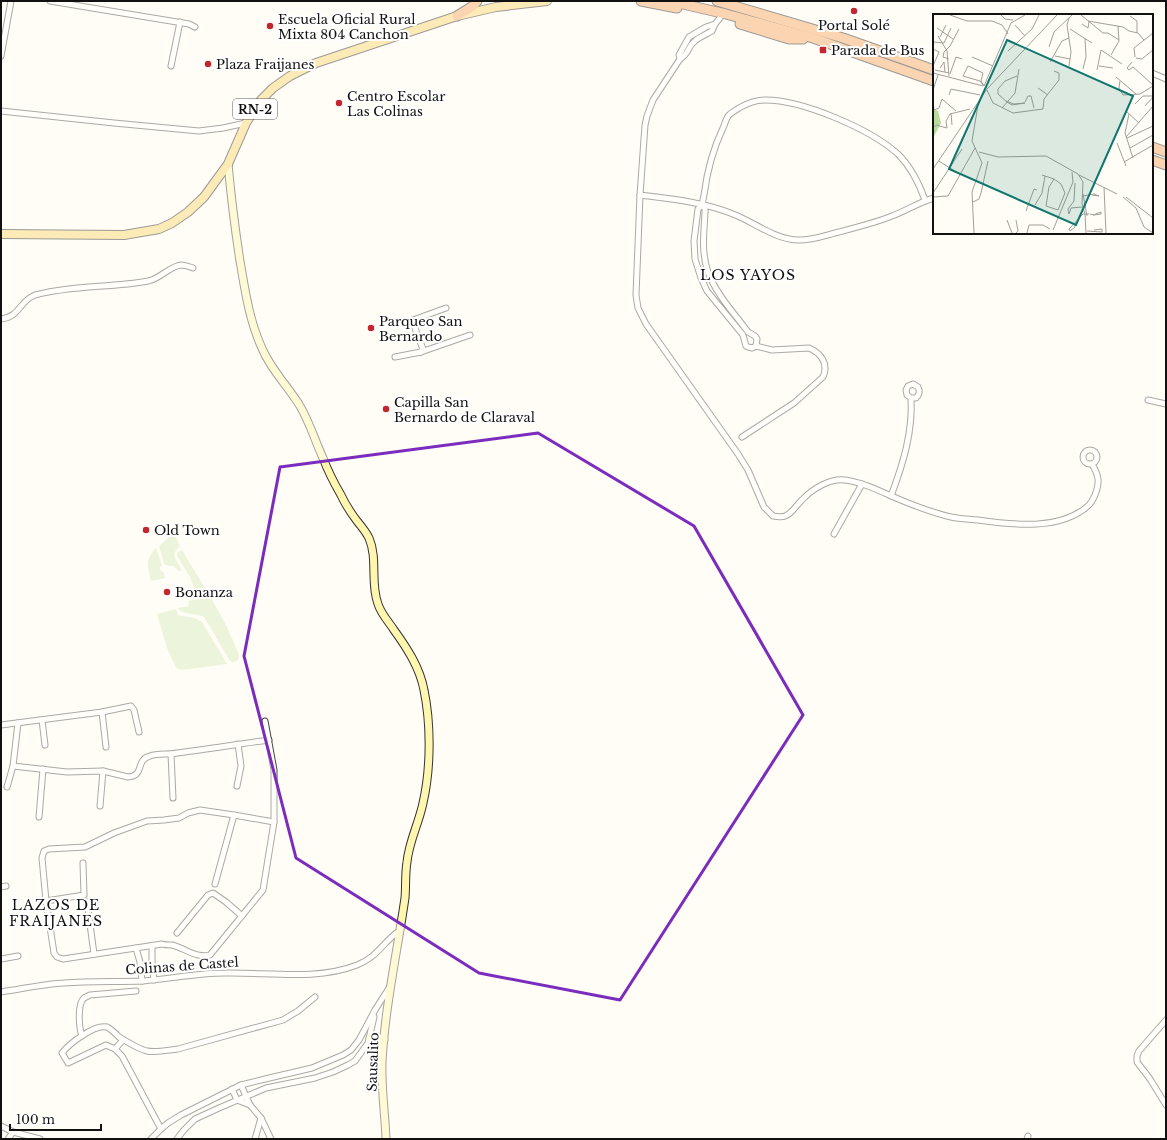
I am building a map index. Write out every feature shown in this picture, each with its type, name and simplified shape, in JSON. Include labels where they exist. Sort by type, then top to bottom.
[{"type":"highway","points":[[457,16],[473,6],[477,1]]},
{"type":"highway","points":[[640,1],[681,9],[717,21],[789,39],[813,38]]},
{"type":"highway","points":[[670,1],[726,14],[813,38],[933,81]]},
{"type":"highway","points":[[717,1],[872,47],[933,70]]},
{"type":"highway","points":[[739,1],[830,31],[843,38]]},
{"type":"highway","points":[[1153,147],[1166,152]]},
{"type":"highway","points":[[1153,160],[1166,165]]},
{"type":"main road","name":"RN-2","points":[[1,234],[124,234],[159,229],[172,223],[197,205],[228,164],[246,123],[261,100],[273,88],[297,72],[316,63],[457,16],[496,7],[547,1]]},
{"type":"street","points":[[1,56],[11,1]]},
{"type":"street","points":[[50,1],[180,22],[195,27]]},
{"type":"street","points":[[717,21],[689,37],[679,55],[680,58],[653,100],[647,116],[640,195],[636,295],[638,308],[646,324],[738,454],[748,470],[764,507],[773,516],[784,517],[792,512],[813,490],[834,480],[844,480],[862,484],[907,503],[951,517],[993,522],[1038,524],[1074,516],[1092,503],[1099,485],[1096,472],[1092,464]]},
{"type":"street","points":[[172,66],[180,22]]},
{"type":"street","points":[[1153,73],[1166,79]]},
{"type":"street","points":[[756,346],[758,342],[757,338],[748,332],[713,285],[704,254],[703,243],[706,209],[703,204],[706,178],[716,142],[729,116],[740,107],[764,100],[794,104],[824,113],[868,133],[894,151],[908,166],[918,182],[925,200]]},
{"type":"street","points":[[1,111],[199,131],[246,123]]},
{"type":"street","name":"Sausalito","points":[[228,164],[234,222],[252,324],[272,367],[300,405],[341,497],[365,530],[369,538],[373,553],[373,582],[378,606],[410,655],[423,686],[428,714],[429,742],[427,777],[423,803],[412,837],[407,862],[405,895],[390,986],[384,1040],[382,1080],[386,1139]]},
{"type":"street","points":[[640,195],[703,204],[733,214],[774,235],[797,240],[819,237],[868,225],[892,216],[925,200],[933,198]]},
{"type":"street","points":[[703,204],[698,209],[694,241],[695,259],[707,291],[743,336],[746,346],[752,348],[756,346],[772,350],[809,348],[817,352],[825,364],[825,372],[823,377],[794,403],[742,437]]},
{"type":"street","points":[[1,319],[12,316],[33,296],[61,290],[150,281],[175,267],[182,265],[193,268]]},
{"type":"street","points":[[421,352],[423,349],[413,320],[446,308]]},
{"type":"street","points":[[395,357],[421,352],[470,334]]},
{"type":"street","points":[[891,496],[907,445],[912,413],[911,398]]},
{"type":"street","points":[[1148,400],[1166,404]]},
{"type":"street","points":[[834,534],[862,484]]},
{"type":"street","points":[[1,725],[102,712],[131,706],[134,710],[139,732]]},
{"type":"street","points":[[102,712],[106,747]]},
{"type":"street","points":[[42,720],[45,745]]},
{"type":"street","points":[[265,721],[274,770],[274,822],[263,890],[210,955],[198,955],[172,945],[162,944],[61,959],[55,956],[46,901],[42,858],[43,853],[46,850],[85,848],[114,832],[147,821],[179,818],[188,813],[200,810],[274,822]]},
{"type":"street","points":[[7,786],[13,766],[18,723]]},
{"type":"street","points":[[13,766],[67,772],[103,771],[131,777],[137,774],[143,759],[151,755],[171,754],[269,740]]},
{"type":"street","points":[[237,786],[241,766],[238,744]]},
{"type":"street","points":[[171,754],[173,798]]},
{"type":"street","points":[[39,817],[43,769]]},
{"type":"street","points":[[100,806],[103,771]]},
{"type":"street","points":[[215,884],[234,815]]},
{"type":"street","points":[[46,901],[84,895],[83,863]]},
{"type":"street","points":[[177,933],[208,895],[213,893],[242,916]]},
{"type":"street","points":[[87,902],[94,954]]},
{"type":"street","name":"Colinas de Castel","points":[[1,992],[64,983],[142,981],[224,973],[278,975],[336,971],[368,960],[400,931]]},
{"type":"street","points":[[152,946],[154,980]]},
{"type":"street","points":[[136,948],[140,962],[142,981]]},
{"type":"street","points":[[1,959],[18,956]]},
{"type":"street","points":[[151,1139],[161,1129],[181,1115],[232,1089],[265,1079],[312,1068],[351,1050],[364,1032],[375,1010],[390,986]]},
{"type":"street","points":[[82,1036],[79,1028],[79,1020],[81,1003],[84,998],[90,995],[136,991]]},
{"type":"street","points":[[161,1129],[122,1056],[115,1049],[106,1045],[68,1063],[62,1053],[66,1048],[82,1036],[99,1027],[107,1028],[123,1040],[146,1051],[178,1049],[283,1020],[298,1011],[315,997]]},
{"type":"street","points":[[177,1139],[195,1119],[237,1100],[266,1088],[315,1078],[333,1072],[355,1061],[370,1038],[375,1010]]},
{"type":"street","points":[[1166,1020],[1139,1051],[1137,1056],[1138,1062],[1166,1105]]},
{"type":"street","points":[[370,1038],[376,1037],[384,1040]]},
{"type":"street","points":[[115,1049],[123,1040]]},
{"type":"street","points":[[351,1050],[355,1061]]},
{"type":"street","points":[[241,1086],[250,1106],[262,1118],[271,1139]]},
{"type":"street","points":[[232,1089],[237,1100],[250,1106]]},
{"type":"street","points":[[255,1139],[262,1118]]},
{"type":"street","points":[[1,1126],[13,1132],[40,1139]]},
{"type":"street","points":[[8,1139],[13,1132]]},
{"type":"highlighted area","points":[[538,433],[694,526],[803,715],[620,1000],[479,973],[296,858],[244,656],[280,467]]},
{"type":"green space","points":[[174,533],[180,546],[174,555],[182,570],[179,571],[173,566],[164,564],[159,546]]},
{"type":"green space","points":[[156,548],[162,565],[160,570],[164,573],[165,578],[151,581],[148,560]]},
{"type":"green space","points":[[182,550],[227,627],[239,655],[236,661],[230,661],[204,617],[185,613],[178,608],[189,606],[188,601],[198,599],[190,577],[177,556],[177,553]]},
{"type":"green space","points":[[176,609],[178,615],[195,618],[202,622],[227,664],[182,670],[176,668],[167,648],[157,614]]},
{"type":"place","name":"Portal Solé","points":[[854,11]]},
{"type":"place","name":"Escuela Oficial Rural Mixta 804 Canchon","points":[[270,26]]},
{"type":"place","name":"Parada de Bus","points":[[823,50]]},
{"type":"place","name":"Plaza Fraijanes","points":[[208,64]]},
{"type":"place","name":"Centro Escolar Las Colinas","points":[[339,103]]},
{"type":"place","name":"Parqueo San Bernardo","points":[[371,328]]},
{"type":"place","name":"Capilla San Bernardo de Claraval","points":[[386,409]]},
{"type":"place","name":"Old Town","points":[[146,530]]},
{"type":"place","name":"Bonanza","points":[[167,592]]},
{"type":"district","name":"LOS YAYOS","points":[[748,275]]},
{"type":"district","name":"LAZOS DE FRAIJANES","points":[[56,914]]}]
